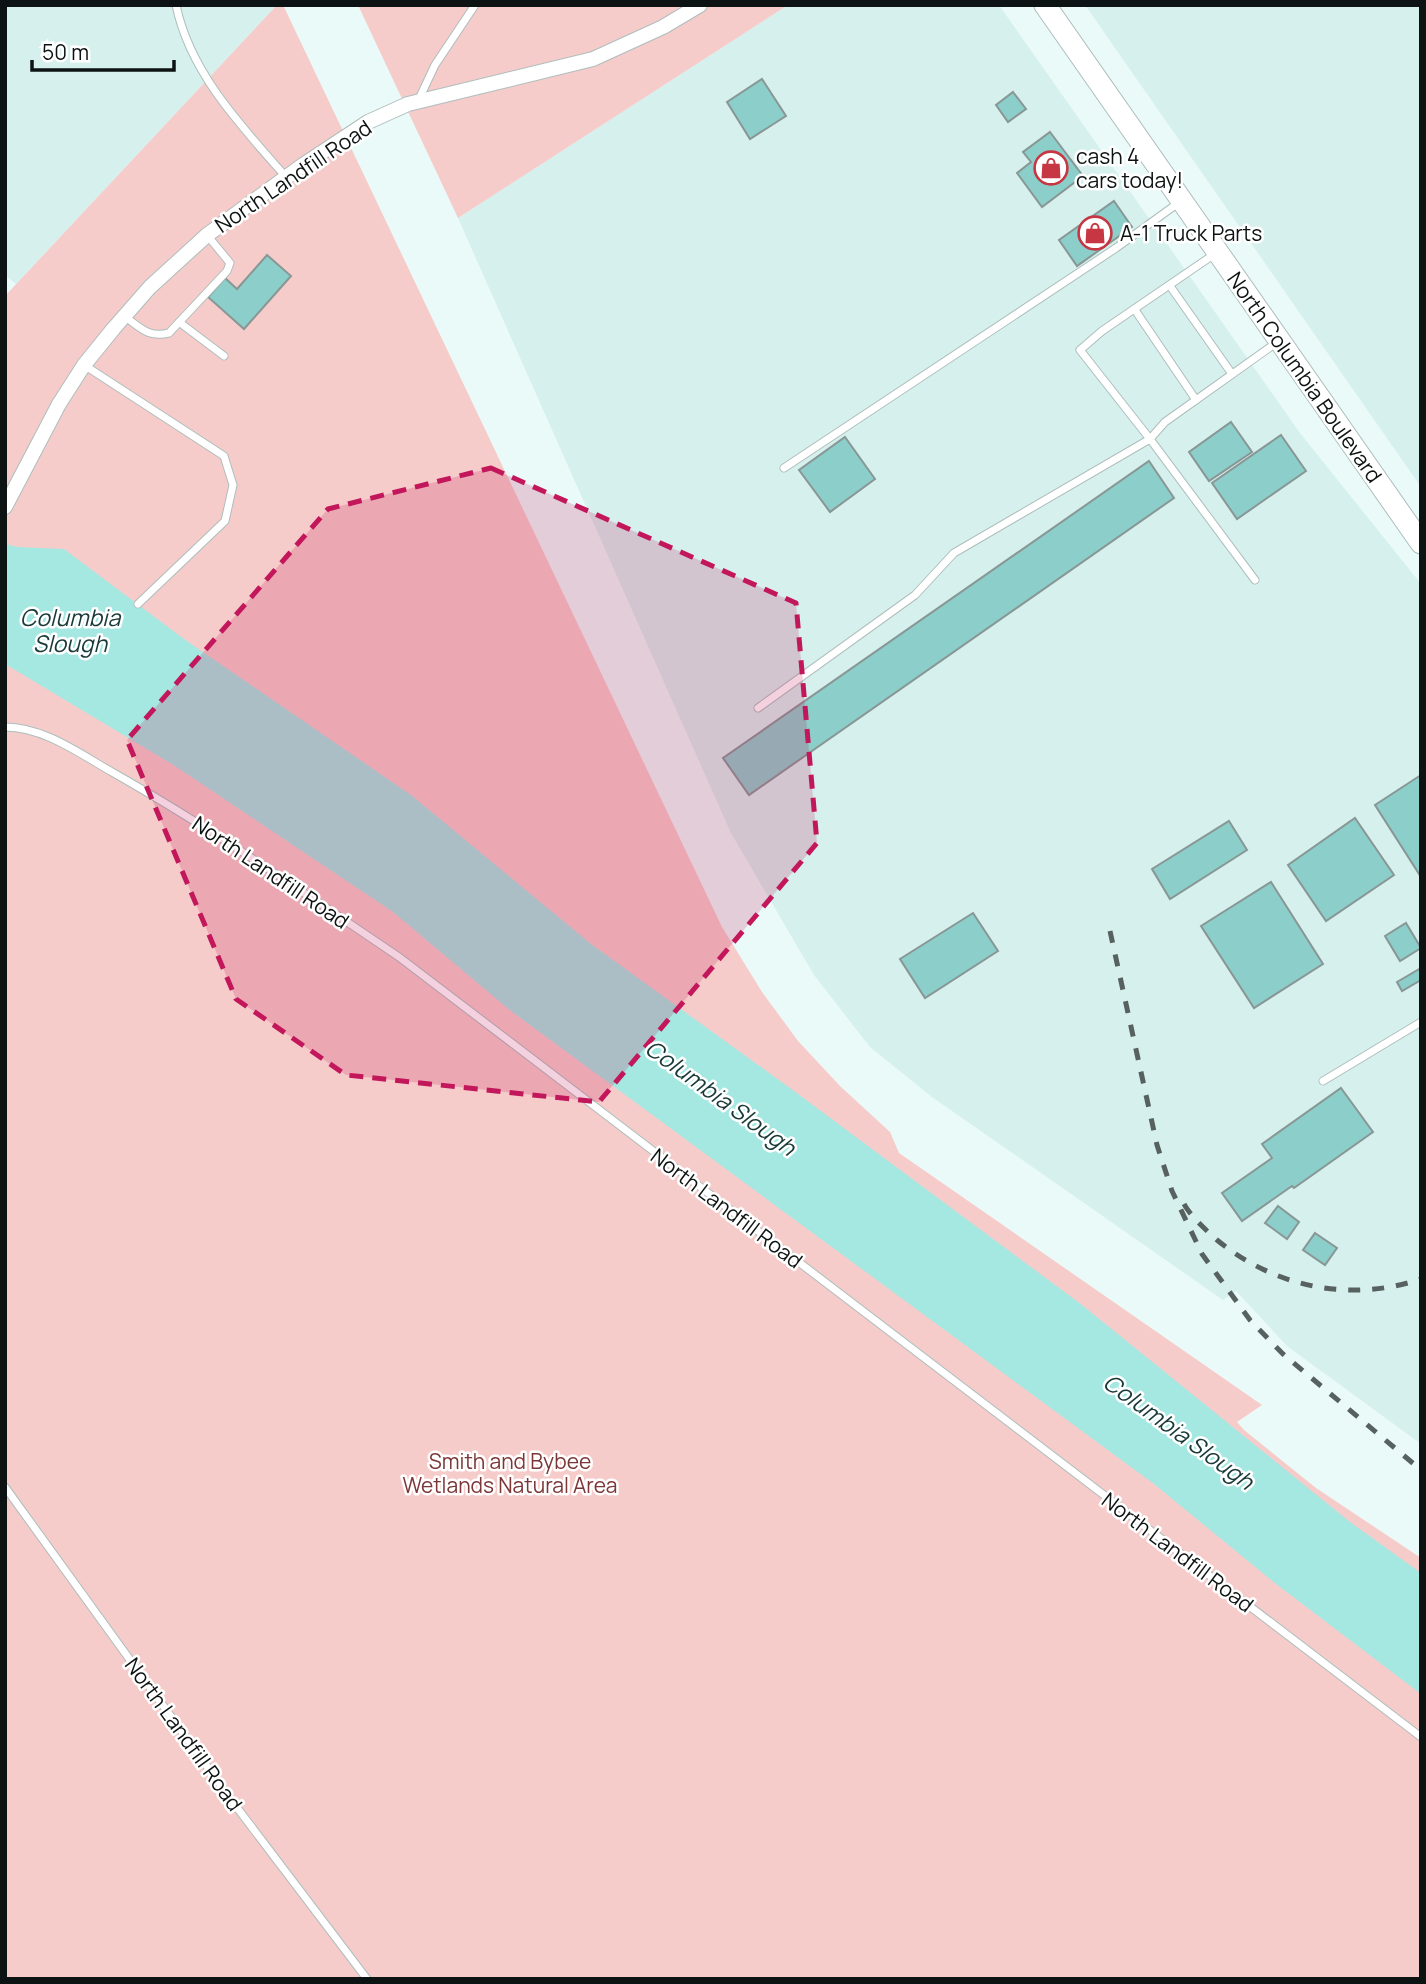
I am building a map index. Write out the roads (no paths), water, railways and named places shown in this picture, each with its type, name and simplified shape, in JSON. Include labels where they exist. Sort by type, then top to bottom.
[{"type":"main road","name":"North Columbia Boulevard","points":[[1045,5],[1421,543]]},
{"type":"street","name":"North Landfill Road","points":[[5,507],[59,404],[84,365],[150,287],[207,235],[369,122],[418,102],[593,59],[663,27],[700,5]]},
{"type":"lane","points":[[176,5],[196,58],[226,108],[286,178]]},
{"type":"lane","points":[[418,102],[435,65],[475,5]]},
{"type":"lane","points":[[785,468],[1116,248],[1182,201]]},
{"type":"lane","points":[[124,316],[148,334],[158,336],[169,332],[227,271],[230,262],[207,235]]},
{"type":"lane","points":[[1217,252],[1102,331],[1080,350],[1255,580]]},
{"type":"lane","points":[[1170,286],[1232,374]]},
{"type":"lane","points":[[1135,310],[1196,400]]},
{"type":"lane","points":[[179,322],[224,356]]},
{"type":"lane","points":[[758,708],[915,594],[954,553],[1150,439],[1165,422],[1279,341]]},
{"type":"lane","points":[[84,365],[223,456],[233,485],[225,521],[138,604]]},
{"type":"lane","name":"North Landfill Road","points":[[5,727],[40,733],[166,803],[225,839],[398,957],[1421,1737]]},
{"type":"lane","points":[[1323,1080],[1421,1022]]},
{"type":"lane","name":"North Landfill Road","points":[[5,1487],[232,1801],[367,1979]]},
{"type":"water","name":"Columbia Slough","points":[[5,544],[64,549],[184,639],[411,795],[591,944],[1082,1305],[1350,1522],[1421,1573],[1421,1694],[1276,1584],[1154,1484],[511,1011],[393,912],[175,766],[5,664]]},
{"type":"railway","points":[[1110,931],[1157,1145],[1172,1191],[1202,1254],[1250,1320],[1283,1354],[1421,1470]]},
{"type":"railway","points":[[1184,1204],[1203,1227],[1239,1256],[1288,1279],[1340,1290],[1367,1290],[1421,1279]]},
{"type":"place","name":"cash 4 cars today!","points":[[1051,168]]},
{"type":"place","name":"A-1 Truck Parts","points":[[1095,233]]},
{"type":"park label","name":"Smith and Bybee Wetlands Natural Area","points":[[510,1473]]}]
